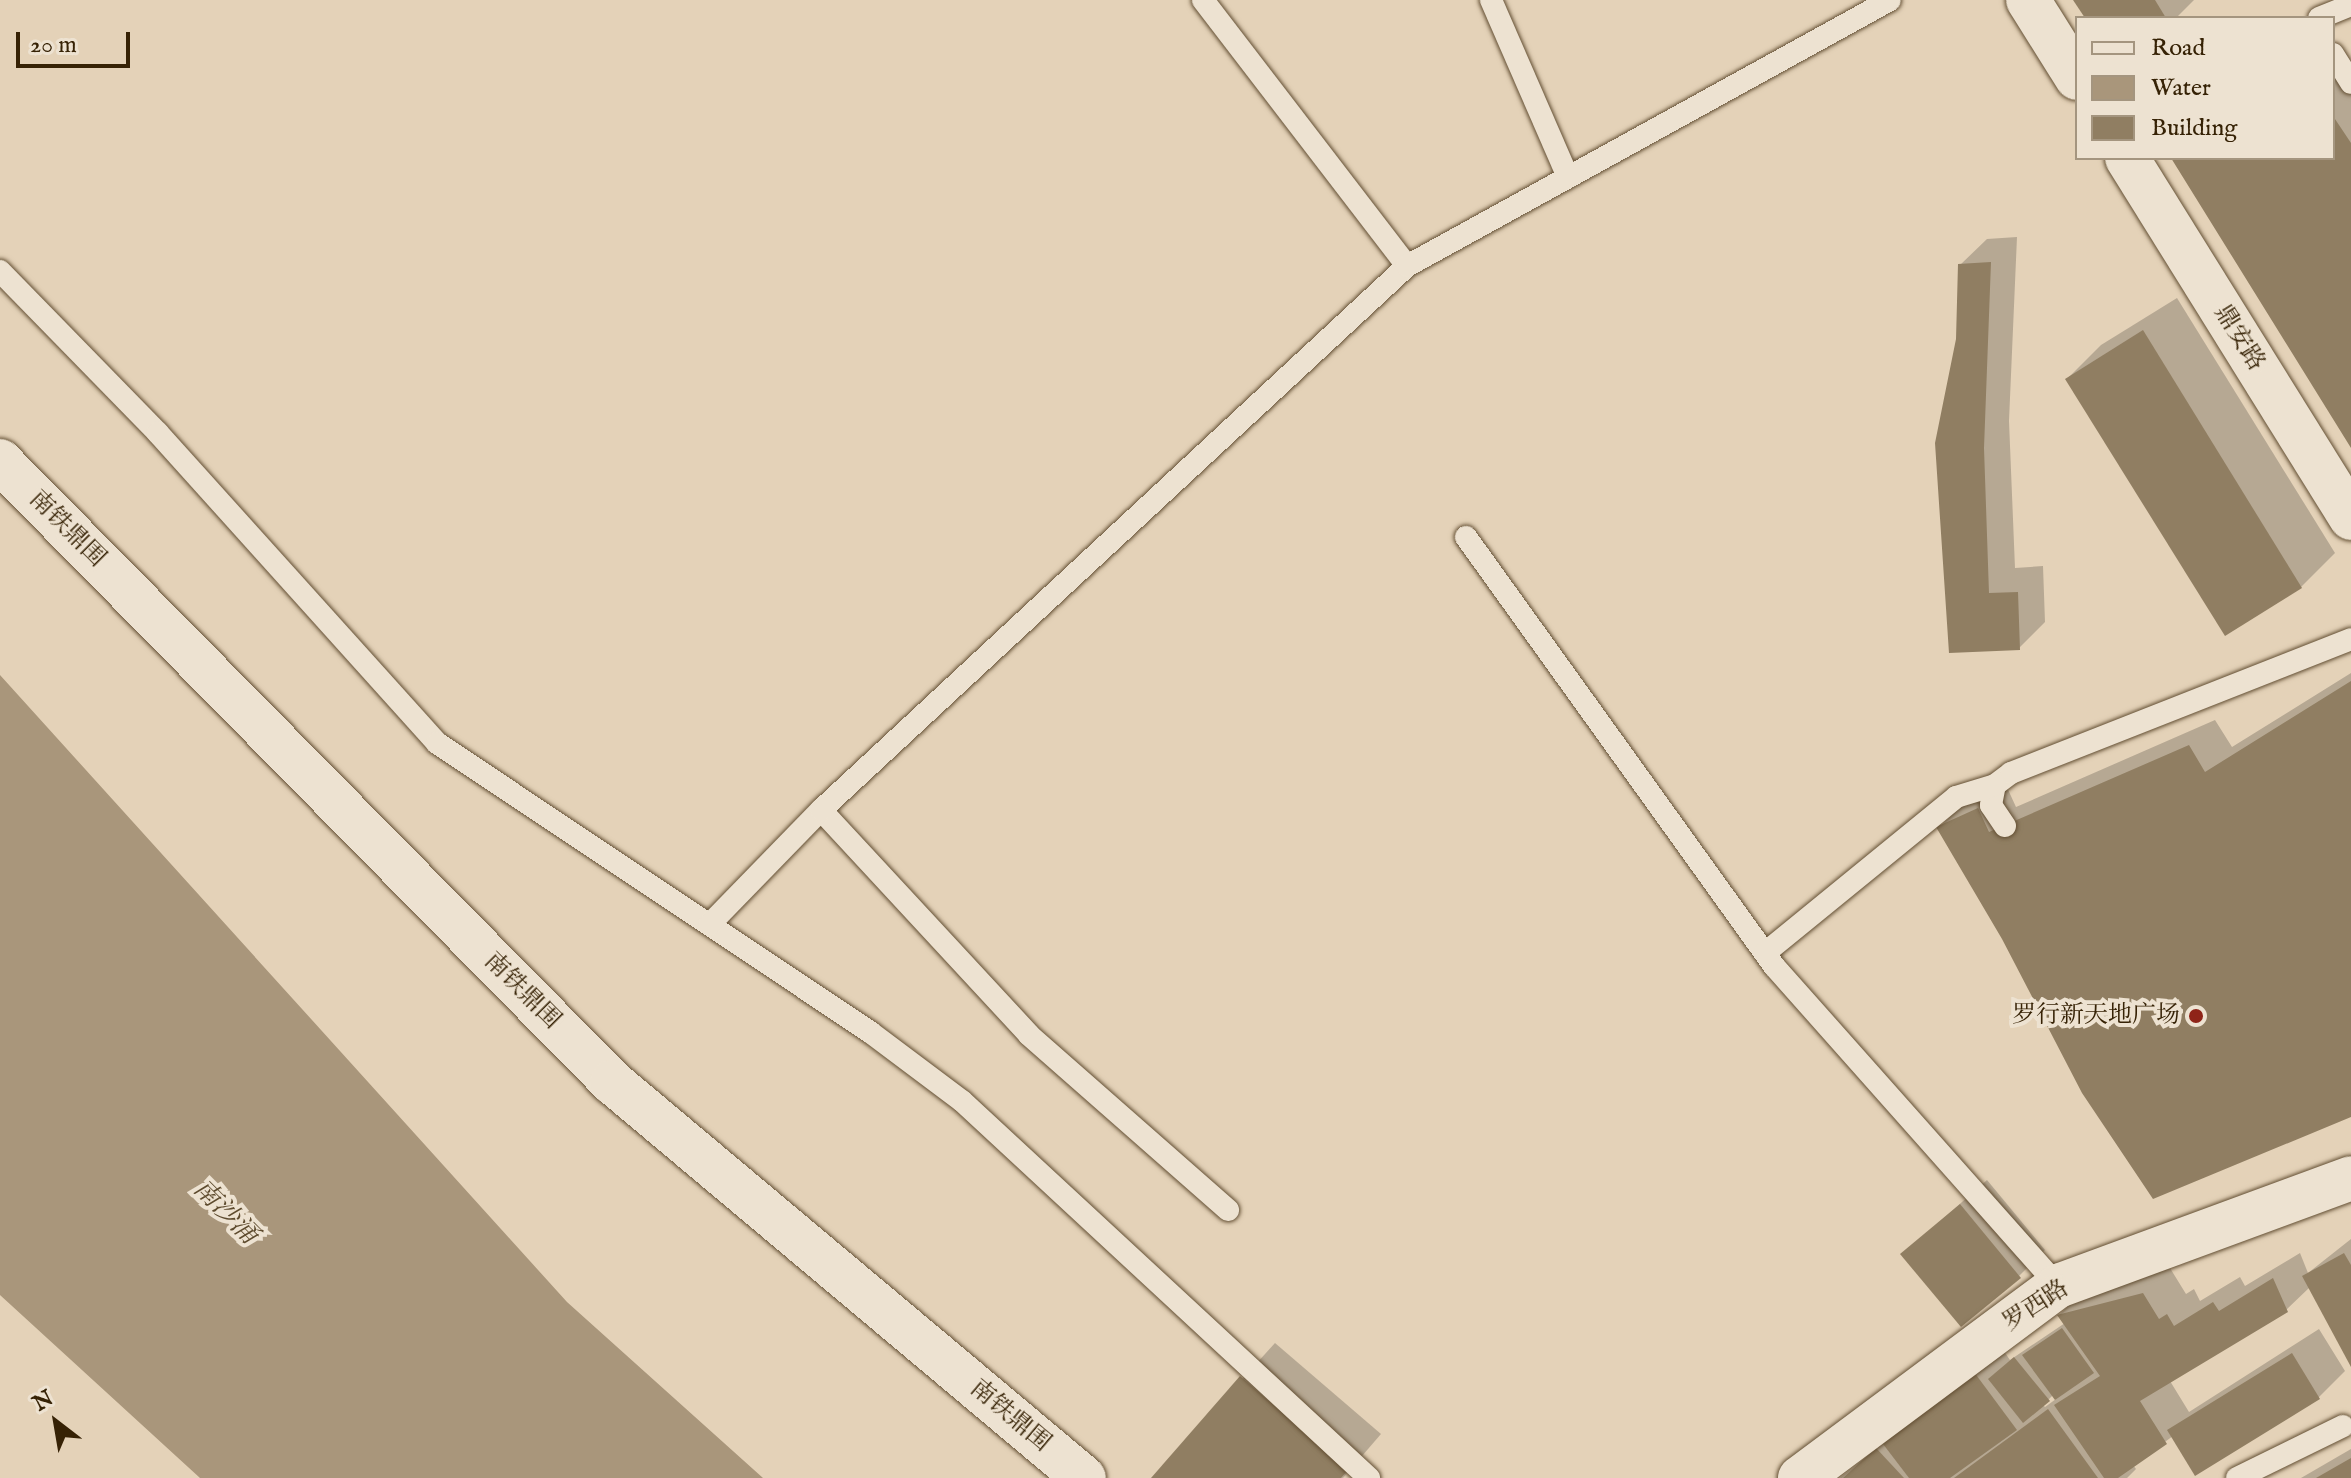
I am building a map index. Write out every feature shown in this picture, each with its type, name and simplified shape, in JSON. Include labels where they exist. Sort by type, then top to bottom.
[{"type":"street","points":[[2028,0],[2075,75]]},
{"type":"street","name":"鼎安路","points":[[2128,160],[2351,518]]},
{"type":"street","name":"南铁鼎围","points":[[0,461],[612,1082],[1084,1478]]},
{"type":"street","name":"罗西路","points":[[1800,1478],[2058,1286],[2351,1178]]},
{"type":"lane","points":[[1203,0],[1407,266]]},
{"type":"lane","points":[[1491,0],[1568,177]]},
{"type":"lane","points":[[710,924],[821,810],[1407,266],[1890,0]]},
{"type":"lane","points":[[2324,16],[2351,5]]},
{"type":"lane","points":[[2335,57],[2351,83]]},
{"type":"lane","points":[[0,271],[158,433],[437,743],[870,1032],[962,1101],[1369,1478]]},
{"type":"lane","points":[[1466,537],[1765,953],[2058,1286]]},
{"type":"lane","points":[[1765,953],[1956,797],[1995,785],[2011,773],[2351,639]]},
{"type":"lane","points":[[1995,785],[1991,805],[2005,826]]},
{"type":"lane","points":[[821,810],[1029,1035],[1228,1210]]},
{"type":"lane","points":[[2237,1478],[2343,1426]]},
{"type":"water","name":"南沙涌","points":[[0,675],[567,1302],[763,1478],[200,1478],[0,1295]]},
{"type":"building","points":[[2073,0],[2155,0],[2165,16],[2084,16]]},
{"type":"building","points":[[2335,119],[2351,143],[2351,448],[2172,160],[2335,160]]},
{"type":"building","points":[[1991,262],[1984,448],[1989,593],[2018,592],[2020,650],[1949,653],[1935,443],[1956,339],[1958,264]]},
{"type":"building","points":[[2143,330],[2302,588],[2225,636],[2065,379]]},
{"type":"building","name":"罗行新天地广场","points":[[2351,681],[2351,1117],[2153,1199],[2082,1093],[2002,939],[1936,827],[1978,808],[1989,832],[2189,745],[2205,772]]},
{"type":"building","points":[[1960,1204],[2021,1278],[1961,1327],[1900,1254]]},
{"type":"building","points":[[2344,1253],[2351,1265],[2351,1367],[2302,1276]]},
{"type":"building","points":[[2273,1278],[2288,1312],[2140,1401],[2167,1444],[2118,1478],[2104,1478],[2054,1405],[2100,1376],[2057,1315],[2143,1293],[2159,1319],[2167,1314],[2174,1326],[2213,1302],[2219,1311]]},
{"type":"building","points":[[2062,1328],[2094,1373],[2055,1400],[2022,1355]]},
{"type":"building","points":[[2292,1353],[2320,1399],[2195,1476],[2167,1430]]},
{"type":"building","points":[[2014,1357],[2050,1401],[2023,1423],[1988,1379]]},
{"type":"building","points":[[1974,1372],[2017,1430],[1950,1478],[1909,1478],[1883,1444]]},
{"type":"building","points":[[1240,1376],[1348,1470],[1341,1478],[1151,1478]]},
{"type":"building","points":[[2048,1409],[2098,1478],[1954,1478]]},
{"type":"building","points":[[1876,1448],[1904,1478],[1843,1478]]},
{"type":"building","points":[[2351,1458],[2351,1478],[2316,1478]]},
{"type":"place","name":"罗行新天地广场","points":[[2196,1016]]}]
